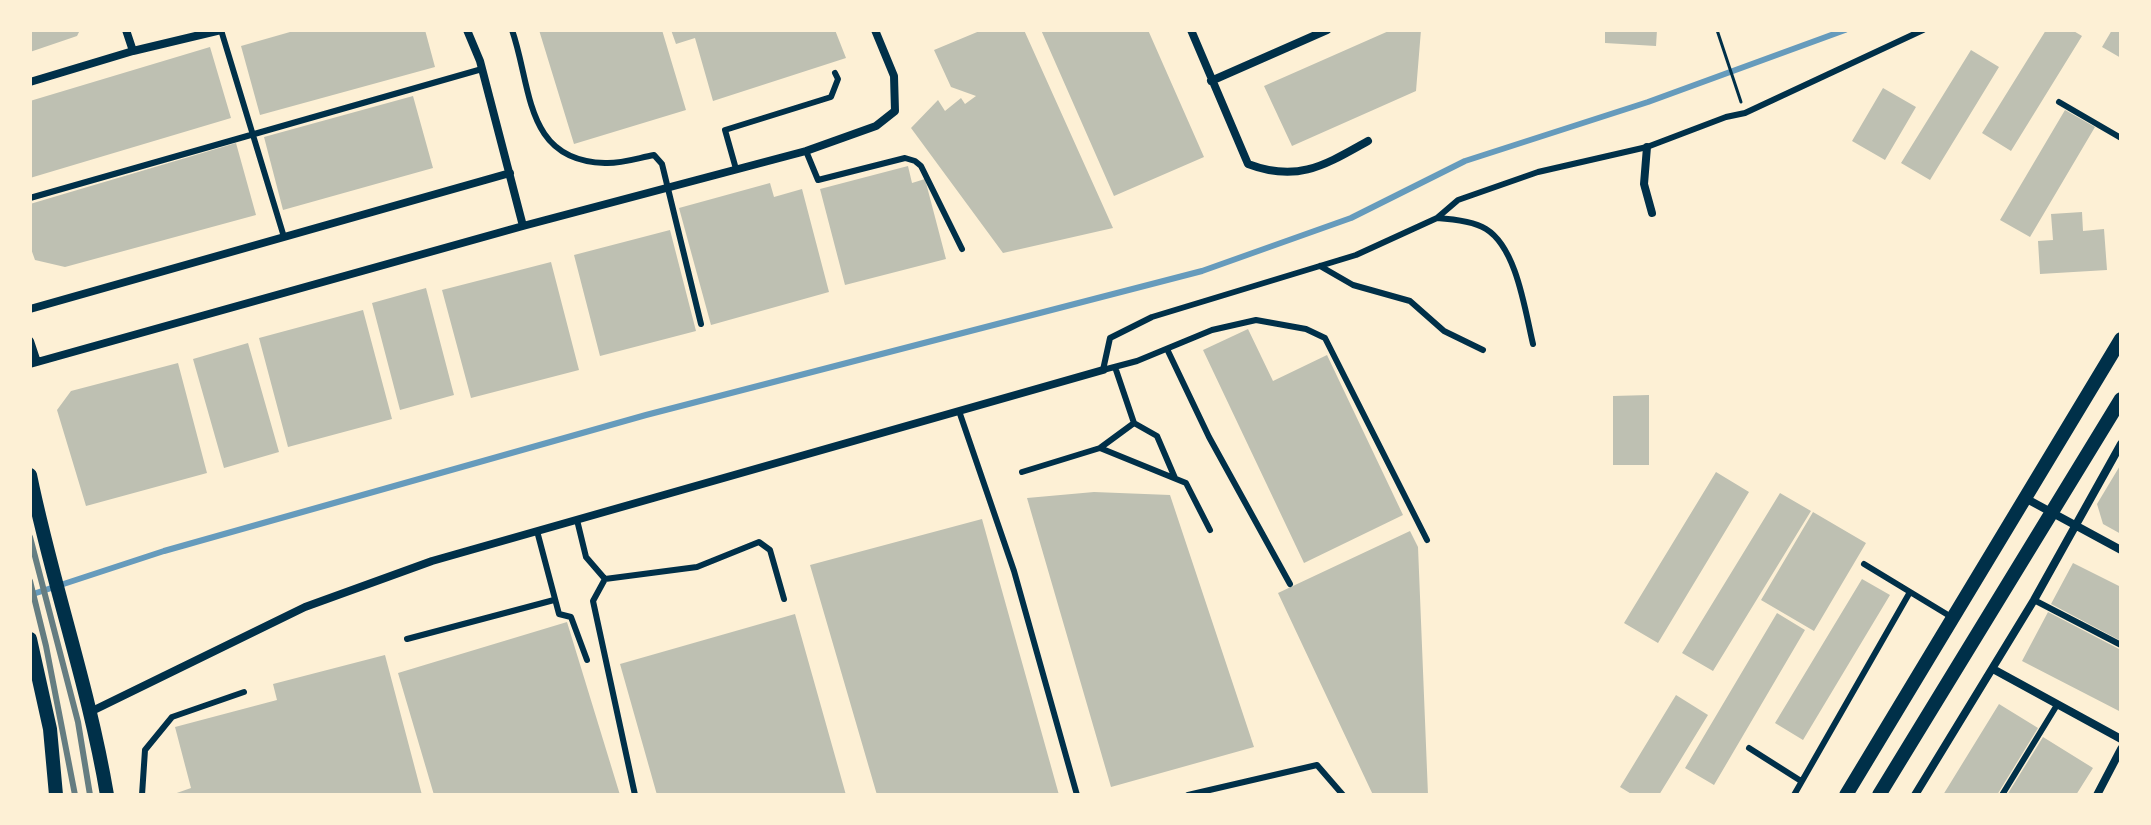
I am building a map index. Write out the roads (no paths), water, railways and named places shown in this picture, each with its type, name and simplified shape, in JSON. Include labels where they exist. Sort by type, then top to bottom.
[{"type":"street","points":[[126,30],[133,51]]},
{"type":"street","points":[[30,82],[133,51],[221,30]]},
{"type":"street","points":[[467,30],[482,69],[523,226]]},
{"type":"street","points":[[30,341],[33,363],[523,226],[806,151],[876,126],[895,111],[894,76],[875,30]]},
{"type":"street","points":[[1191,30],[1248,164],[1282,171],[1319,169],[1368,141]]},
{"type":"street","points":[[1211,81],[1327,30]]},
{"type":"street","points":[[1647,147],[1644,184],[1652,213]]},
{"type":"street","points":[[30,309],[510,173]]},
{"type":"street","points":[[1846,795],[2121,339]]},
{"type":"street","points":[[90,712],[305,607],[432,561],[1103,370]]},
{"type":"street","points":[[1879,795],[2121,399]]},
{"type":"street","points":[[1915,795],[2034,600],[2121,444]]},
{"type":"street","points":[[30,475],[41,530],[90,712],[107,795]]},
{"type":"street","points":[[2025,498],[2121,550]]},
{"type":"street","points":[[31,644],[50,729],[56,795]]},
{"type":"street","points":[[1993,669],[2121,739]]},
{"type":"street","points":[[2097,795],[2121,749]]},
{"type":"lane","points":[[221,30],[284,237]]},
{"type":"lane","points":[[512,30],[535,121],[554,147],[572,158],[606,163],[654,155],[662,164],[701,324]]},
{"type":"lane","points":[[1427,540],[1325,338],[1306,329],[1256,320],[1212,330],[1103,370],[1110,338],[1152,317],[1356,255],[1437,218],[1458,200],[1538,172],[1647,147],[1726,117],[1745,113],[1923,30]]},
{"type":"lane","points":[[30,198],[482,69]]},
{"type":"lane","points":[[736,169],[725,130],[831,97],[838,79],[835,73]]},
{"type":"lane","points":[[2059,102],[2121,138]]},
{"type":"lane","points":[[806,151],[818,180],[905,158],[915,161],[921,166],[962,249]]},
{"type":"lane","points":[[1437,218],[1457,220],[1488,230],[1514,262],[1533,344]]},
{"type":"lane","points":[[1320,266],[1353,285],[1410,301],[1444,331],[1483,350]]},
{"type":"lane","points":[[1167,349],[1209,437],[1290,584]]},
{"type":"lane","points":[[1115,367],[1134,423],[1157,436],[1175,479]]},
{"type":"lane","points":[[959,411],[1014,571],[1077,795]]},
{"type":"lane","points":[[1022,472],[1100,448],[1134,423]]},
{"type":"lane","points":[[1100,448],[1186,483],[1210,530]]},
{"type":"lane","points":[[577,520],[586,557],[605,579]]},
{"type":"lane","points":[[537,531],[559,614],[571,617],[587,660]]},
{"type":"lane","points":[[605,579],[697,567],[759,542],[770,550],[784,599]]},
{"type":"lane","points":[[1864,564],[1953,618]]},
{"type":"lane","points":[[605,579],[593,601],[635,795]]},
{"type":"lane","points":[[1794,795],[1910,592]]},
{"type":"lane","points":[[407,639],[554,600]]},
{"type":"lane","points":[[2034,600],[2121,645]]},
{"type":"lane","points":[[142,795],[145,750],[172,717],[244,692]]},
{"type":"lane","points":[[2002,795],[2057,705]]},
{"type":"lane","points":[[1749,748],[1801,781]]},
{"type":"lane","points":[[1188,795],[1317,765],[1343,795]]},
{"type":"waterway","points":[[30,595],[164,551],[646,415],[1202,271],[1351,218],[1465,161],[1648,102],[1845,30]]},
{"type":"railway","points":[[30,537],[78,722],[90,795]]},
{"type":"railway","points":[[30,581],[75,795]]}]
